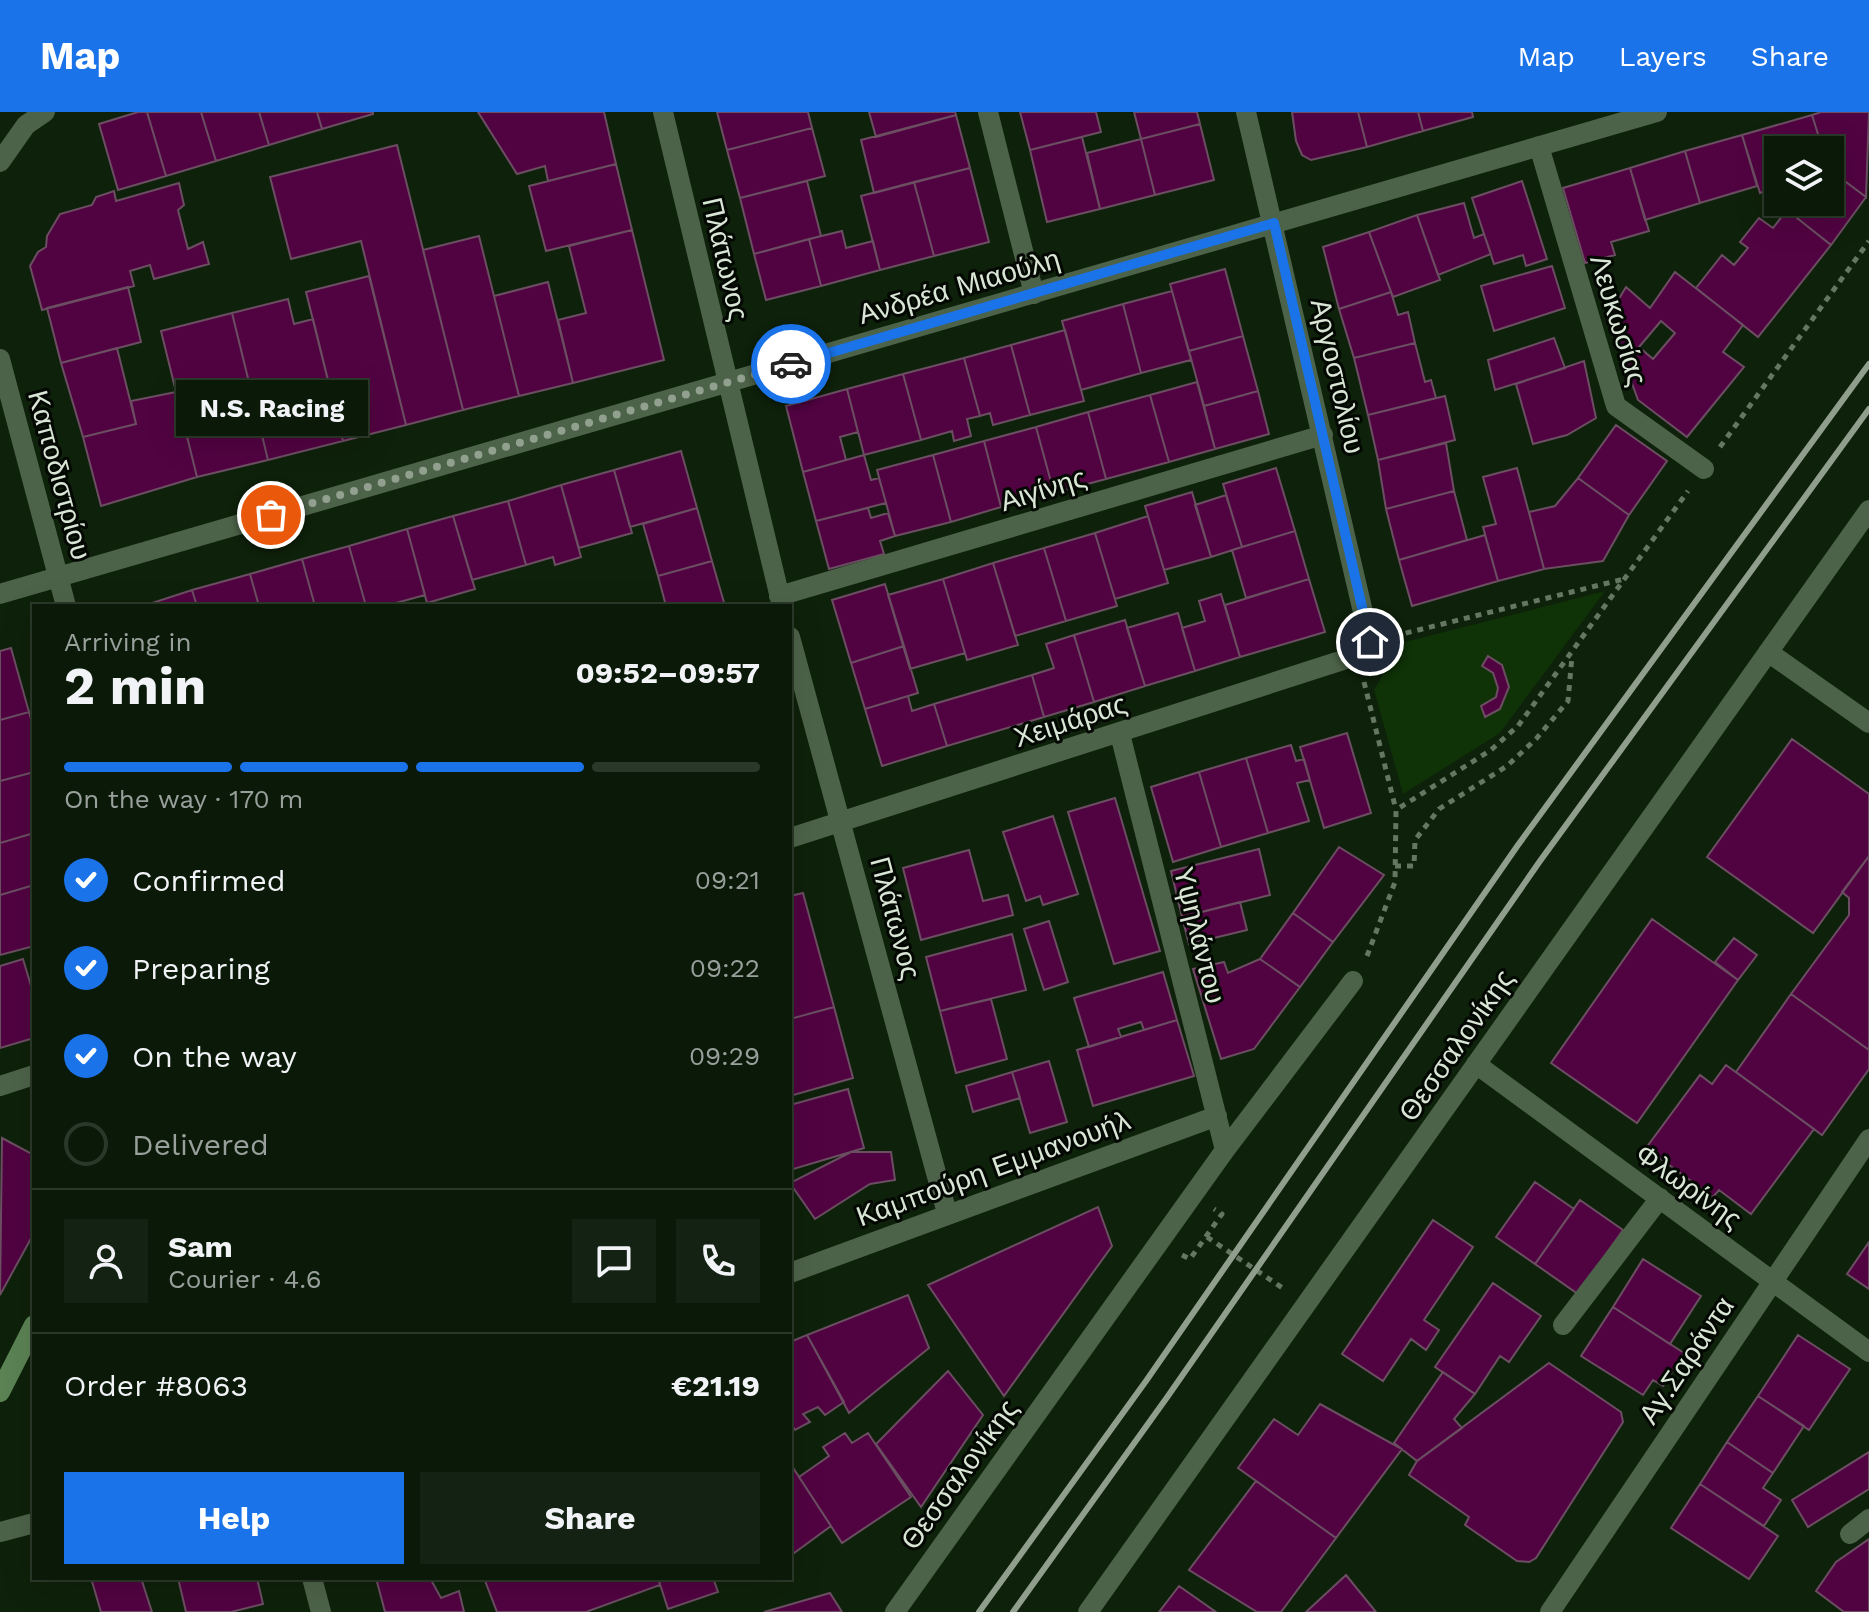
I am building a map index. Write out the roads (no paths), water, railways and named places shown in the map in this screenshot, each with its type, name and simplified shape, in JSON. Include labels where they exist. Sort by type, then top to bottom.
[{"type":"street","points":[[0,162],[26,125],[45,112]]},
{"type":"street","name":"Πλάτωνος","points":[[663,112],[780,601]]},
{"type":"street","points":[[988,112],[1034,294]]},
{"type":"street","name":"Αργοστολίου","points":[[1246,112],[1323,435],[1365,651]]},
{"type":"street","name":"Ανδρέα Μιαούλη","points":[[0,594],[1657,112]]},
{"type":"street","name":"Λευκωσίας","points":[[1539,146],[1616,406],[1704,469]]},
{"type":"street","name":"Καποδιστρίου","points":[[0,359],[66,604]]},
{"type":"street","name":"Αιγίνης","points":[[780,601],[1323,435]]},
{"type":"street","name":"Θεσσαλονίκης","points":[[1088,1612],[1869,510]]},
{"type":"street","name":"Πλάτωνος","points":[[792,644],[947,1213]]},
{"type":"street","name":"Χειμάρας","points":[[792,837],[1120,734],[1365,651]]},
{"type":"street","points":[[1768,652],[1869,723]]},
{"type":"street","name":"Υψηλάντου","points":[[1120,734],[1225,1150]]},
{"type":"street","name":"Θεσσαλονίκης","points":[[895,1612],[1225,1150],[1353,981]]},
{"type":"street","name":"Φλωρίνης","points":[[1476,1064],[1869,1352]]},
{"type":"street","points":[[0,1086],[32,1076]]},
{"type":"street","name":"Καμπούρη Εμμανουήλ","points":[[792,1272],[1217,1116]]},
{"type":"street","name":"Αγ.Σαράντα","points":[[1550,1612],[1869,1139]]},
{"type":"street","points":[[1563,1325],[1660,1198]]},
{"type":"street","points":[[0,1392],[32,1329]]},
{"type":"street","points":[[1850,1534],[1869,1519]]},
{"type":"street","points":[[0,1532],[32,1524]]},
{"type":"street","points":[[313,1580],[321,1612]]},
{"type":"railway","points":[[979,1612],[1146,1381],[1518,845],[1869,364]]},
{"type":"railway","points":[[1013,1612],[1168,1396],[1540,861],[1869,409]]},
{"type":"place","name":"N.S. Racing","points":[[271,515]]}]
